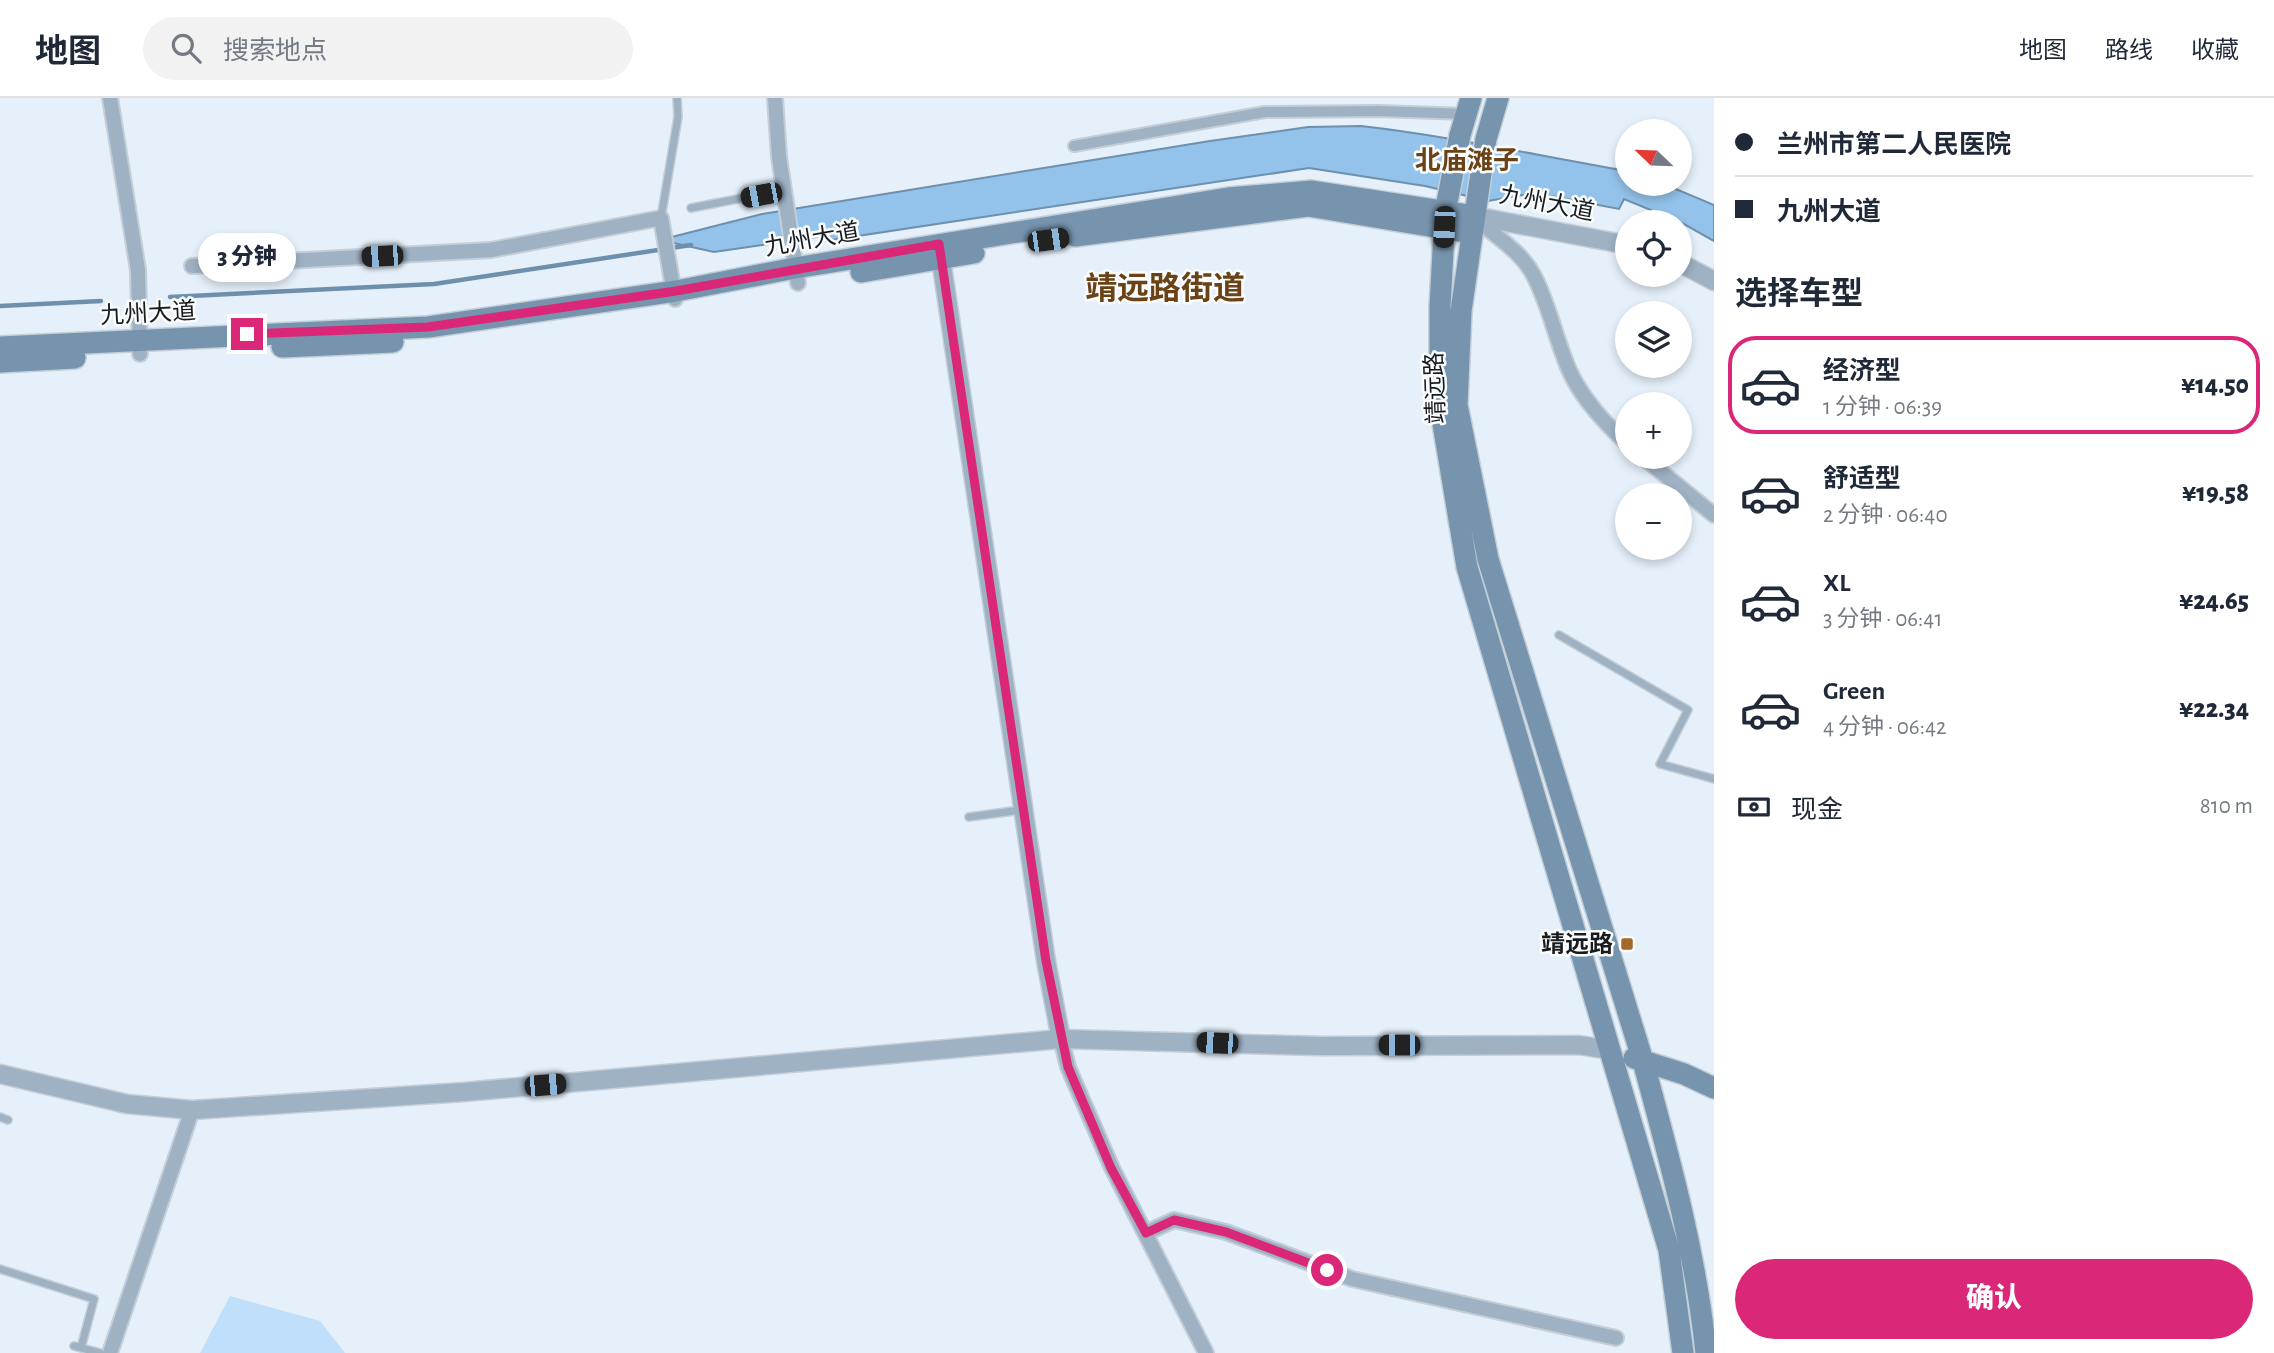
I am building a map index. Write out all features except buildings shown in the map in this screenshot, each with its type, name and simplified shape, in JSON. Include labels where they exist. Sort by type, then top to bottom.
[{"type":"main road","name":"靖远路","points":[[1498,98],[1486,139],[1473,218],[1461,311],[1457,405],[1488,559],[1643,1061],[1689,1245],[1706,1353]]},
{"type":"main road","name":"靖远路","points":[[1465,116],[1446,213],[1440,406],[1466,567],[1669,1250],[1683,1353]]},
{"type":"main road","name":"九州大道","points":[[0,347],[140,347],[428,327],[675,296],[795,266],[940,251],[1228,198],[1311,191],[1473,218]]},
{"type":"main road","points":[[0,362],[140,347]]},
{"type":"main road","points":[[1609,1050],[1684,1074],[1714,1088]]},
{"type":"street","points":[[110,98],[138,270],[140,347]]},
{"type":"street","points":[[775,98],[795,266]]},
{"type":"street","points":[[1074,146],[1265,113],[1378,111],[1465,116]]},
{"type":"street","points":[[192,266],[491,250],[661,218],[675,296]]},
{"type":"street","points":[[1473,218],[1517,252],[1534,274],[1571,374],[1589,401],[1615,429]]},
{"type":"street","name":"九州大道","points":[[1473,218],[1615,243]]},
{"type":"street","points":[[940,251],[1061,1039],[1068,1067],[1111,1168],[1206,1353]]},
{"type":"street","points":[[1692,269],[1714,281]]},
{"type":"street","points":[[1658,469],[1714,514]]},
{"type":"street","points":[[0,1074],[127,1104],[192,1110],[464,1092],[1061,1039],[1321,1045],[1579,1045],[1609,1050]]},
{"type":"street","points":[[110,1353],[192,1110]]},
{"type":"street","points":[[1146,1233],[1174,1220],[1226,1232],[1352,1279],[1616,1338]]},
{"type":"lane","points":[[661,218],[678,117],[677,98]]},
{"type":"lane","points":[[691,208],[784,190]]},
{"type":"lane","points":[[1559,635],[1688,710],[1660,764],[1714,779]]},
{"type":"lane","points":[[968,817],[1025,809]]},
{"type":"lane","points":[[0,1269],[94,1299],[77,1347],[100,1353]]},
{"type":"shaded area","points":[[1361,126],[1394,130],[1615,169],[1615,196],[1692,196],[1714,205],[1714,241],[1692,229],[1692,210],[1651,210],[1624,199],[1619,209],[1535,193],[1488,201],[1425,186],[1309,168],[824,241],[823,236],[714,252],[660,240],[762,214],[1308,127]]},
{"type":"shaded area","points":[[230,1296],[320,1321],[345,1353],[200,1353]]},
{"type":"waterway","points":[[170,297],[434,284],[691,245]]},
{"type":"waterway","points":[[0,306],[101,301]]},
{"type":"place","name":"靖远路","points":[[1627,944]]},
{"type":"district","name":"北庙滩子","points":[[1467,160]]},
{"type":"district","name":"靖远路街道","points":[[1165,288]]},
{"type":"route","points":[[247,334],[428,327],[676,291],[939,244],[1046,961],[1068,1067],[1111,1168],[1146,1233],[1174,1220],[1226,1232],[1327,1270]]}]
